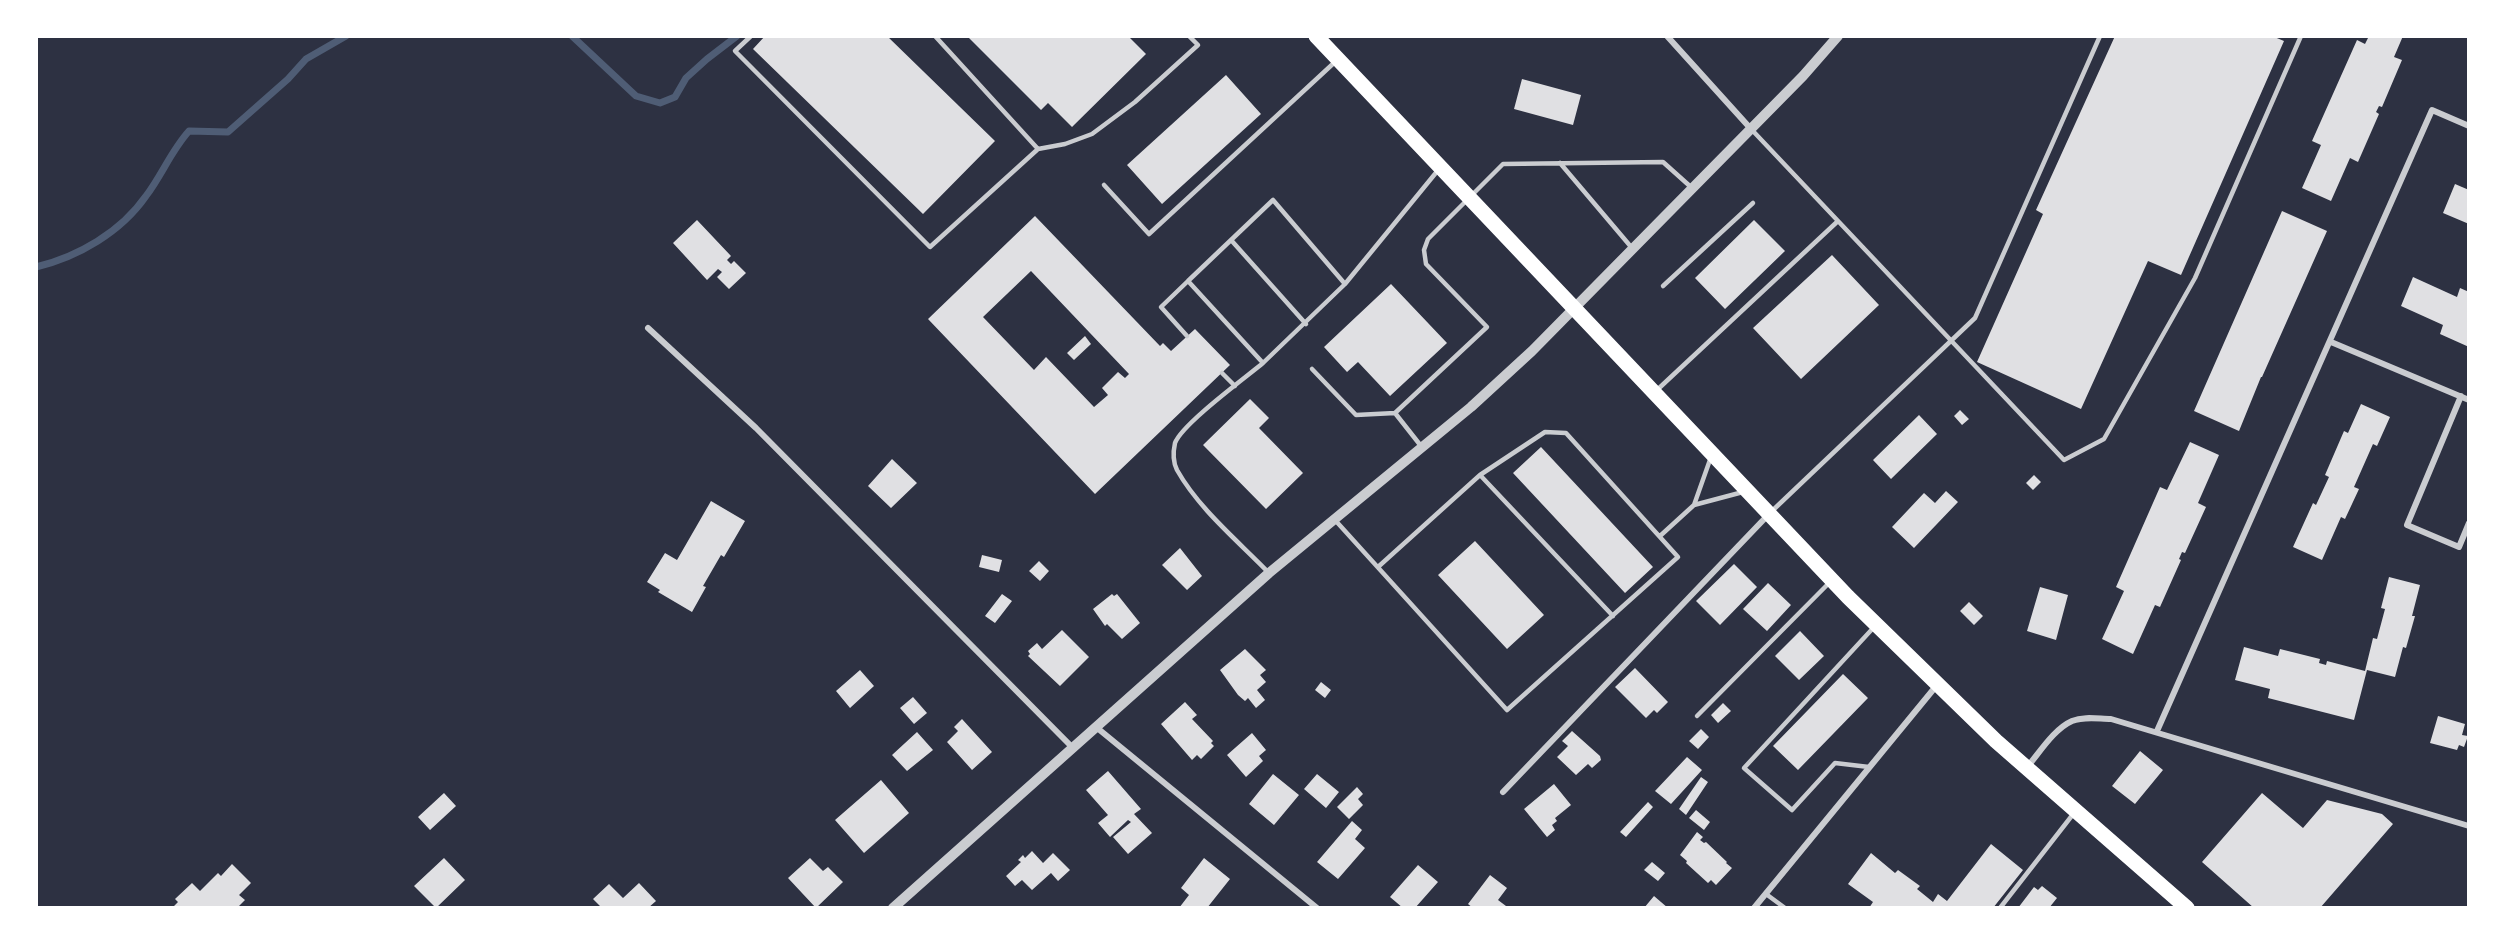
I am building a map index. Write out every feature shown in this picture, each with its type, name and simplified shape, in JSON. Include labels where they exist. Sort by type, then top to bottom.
[{"type":"main road","points":[[1316,36],[1876,625],[2026,769],[2183,907]]},
{"type":"street","points":[[1667,36],[1751,129]]},
{"type":"street","points":[[893,908],[1269,573],[1422,448],[1524,359],[1751,129],[1838,36]]},
{"type":"street","points":[[2157,732],[2432,111],[2469,126]]},
{"type":"street","points":[[648,328],[756,428],[1072,747]]},
{"type":"street","points":[[2331,342],[2469,400]]},
{"type":"street","points":[[2461,396],[2407,525],[2459,547],[2469,523]]},
{"type":"street","points":[[1503,792],[1769,514]]},
{"type":"street","points":[[1754,908],[1937,685]]},
{"type":"street","points":[[2026,769],[2057,732],[2072,721],[2090,718],[2111,719],[2469,826]]},
{"type":"street","points":[[1095,727],[1317,908]]},
{"type":"lane","points":[[751,36],[735,51],[930,247],[1038,149],[1065,144],[1092,134],[1135,102],[1198,45],[1189,36]]},
{"type":"lane","points":[[934,36],[1038,149]]},
{"type":"lane","points":[[1769,514],[1975,318],[2100,36]]},
{"type":"lane","points":[[1751,129],[2064,460],[2104,439],[2195,278],[2301,36]]},
{"type":"lane","points":[[1104,185],[1149,234],[1338,59]]},
{"type":"lane","points":[[1312,369],[1356,415],[1395,413],[1487,327],[1426,264],[1424,250],[1428,239],[1503,164],[1663,162],[1692,188]]},
{"type":"lane","points":[[1560,163],[1632,248]]},
{"type":"lane","points":[[1269,573],[1202,503],[1176,469],[1173,456],[1176,441],[1207,408],[1263,363],[1306,324],[1344,284],[1441,166]]},
{"type":"lane","points":[[1187,336],[1161,307],[1273,200],[1344,284]]},
{"type":"lane","points":[[1663,286],[1753,203]]},
{"type":"lane","points":[[1654,392],[1838,221]]},
{"type":"lane","points":[[1231,240],[1306,324]]},
{"type":"lane","points":[[1188,281],[1263,363]]},
{"type":"lane","points":[[1222,373],[1234,386]]},
{"type":"lane","points":[[1395,413],[1422,448]]},
{"type":"lane","points":[[1334,519],[1507,711],[1678,557],[1566,433],[1545,432],[1480,475],[1378,567]]},
{"type":"lane","points":[[1694,506],[1713,454]]},
{"type":"lane","points":[[1480,475],[1613,616]]},
{"type":"lane","points":[[1660,536],[1694,506],[1748,491]]},
{"type":"lane","points":[[1697,716],[1832,580]]},
{"type":"lane","points":[[1869,767],[1835,763],[1792,810],[1744,768],[1876,625]]},
{"type":"lane","points":[[2000,908],[2075,812]]},
{"type":"lane","points":[[1766,894],[1785,908]]},
{"type":"building","points":[[765,36],[887,36],[995,141],[923,214],[753,49]]},
{"type":"building","points":[[967,36],[1128,36],[1146,54],[1072,127],[1048,103],[1041,110]]},
{"type":"building","points":[[2115,36],[2272,36],[2284,41],[2181,275],[2148,261],[2081,409],[1977,362],[2043,214],[2036,210]]},
{"type":"building","points":[[2369,36],[2403,36],[2394,57],[2402,60],[2382,107],[2379,106],[2376,112],[2379,114],[2358,162],[2350,158],[2331,201],[2302,188],[2321,145],[2312,141],[2357,40],[2365,44]]},
{"type":"building","points":[[1226,75],[1261,114],[1162,204],[1127,165]]},
{"type":"building","points":[[1522,79],[1581,95],[1573,125],[1514,109]]},
{"type":"building","points":[[2455,184],[2469,190],[2469,224],[2443,213]]},
{"type":"building","points":[[2282,211],[2327,231],[2239,431],[2194,411]]},
{"type":"building","points":[[1035,216],[1160,346],[1163,343],[1171,351],[1195,329],[1230,365],[1095,494],[928,319]],"holes":[[[1031,271],[1129,374],[1125,378],[1118,372],[1102,388],[1108,395],[1094,407],[1046,357],[1034,370],[983,317]]]},
{"type":"building","points":[[697,220],[731,256],[727,260],[731,264],[734,261],[746,273],[729,289],[717,277],[722,272],[718,269],[707,280],[673,243]]},
{"type":"building","points":[[1754,220],[1785,251],[1725,309],[1695,278]]},
{"type":"building","points":[[1832,255],[1879,305],[1801,379],[1753,328]]},
{"type":"building","points":[[2413,277],[2457,297],[2460,288],[2469,292],[2469,347],[2440,334],[2443,325],[2401,306]]},
{"type":"building","points":[[1391,284],[1447,343],[1390,396],[1358,362],[1347,372],[1324,347]]},
{"type":"building","points":[[1085,336],[1091,344],[1074,360],[1067,353]]},
{"type":"building","points":[[1250,399],[1269,418],[1259,428],[1303,473],[1266,509],[1203,445]]},
{"type":"building","points":[[2361,404],[2390,417],[2377,446],[2373,444],[2354,487],[2359,489],[2345,519],[2341,517],[2322,560],[2293,547],[2313,503],[2316,505],[2329,477],[2325,475],[2344,431],[2348,433]]},
{"type":"building","points":[[1960,410],[1969,419],[1962,425],[1954,416]]},
{"type":"building","points":[[1919,415],[1937,434],[1891,479],[1873,460]]},
{"type":"building","points":[[2190,442],[2219,455],[2198,503],[2206,507],[2185,553],[2182,552],[2179,559],[2181,560],[2160,607],[2155,605],[2133,654],[2102,639],[2124,591],[2116,587],[2160,487],[2167,490]]},
{"type":"building","points":[[1541,447],[1653,567],[1625,593],[1513,473]]},
{"type":"building","points":[[892,459],[917,483],[891,508],[868,486]]},
{"type":"building","points":[[2034,475],[2041,482],[2033,490],[2026,483]]},
{"type":"building","points":[[1946,491],[1958,502],[1914,548],[1892,527],[1924,493],[1935,503]]},
{"type":"building","points":[[711,501],[745,521],[724,557],[721,555],[703,586],[706,587],[692,612],[658,592],[660,590],[647,582],[665,553],[677,560]]},
{"type":"building","points":[[1475,541],[1544,615],[1507,649],[1438,575]]},
{"type":"building","points":[[1180,548],[1202,576],[1187,590],[1162,565]]},
{"type":"building","points":[[982,555],[1002,560],[999,572],[979,567]]},
{"type":"building","points":[[1039,561],[1049,571],[1040,581],[1029,571]]},
{"type":"building","points":[[1734,564],[1757,587],[1720,625],[1696,601]]},
{"type":"building","points":[[2389,577],[2420,585],[2412,616],[2415,616],[2395,677],[2367,670],[2354,720],[2268,698],[2270,689],[2235,680],[2244,647],[2278,656],[2280,649],[2320,659],[2319,663],[2326,665],[2327,661],[2365,671],[2373,638],[2377,639],[2385,609],[2381,608]]},
{"type":"building","points":[[1768,583],[1791,605],[1767,631],[1743,609]]},
{"type":"building","points":[[2040,587],[2068,595],[2056,640],[2027,631]]},
{"type":"building","points":[[1002,594],[1012,601],[995,623],[985,616]]},
{"type":"building","points":[[1112,594],[1114,596],[1117,594],[1140,623],[1122,639],[1107,624],[1105,626],[1093,609]]},
{"type":"building","points":[[1969,602],[1983,616],[1974,625],[1960,611]]},
{"type":"building","points":[[1062,630],[1089,657],[1060,686],[1028,656],[1030,654],[1028,651],[1037,643],[1042,649]]},
{"type":"building","points":[[1800,631],[1824,656],[1799,680],[1775,656]]},
{"type":"building","points":[[1245,649],[1266,670],[1260,675],[1266,682],[1257,690],[1265,700],[1256,708],[1248,698],[1245,701],[1238,695],[1220,670]]},
{"type":"building","points":[[1635,668],[1668,702],[1657,713],[1654,710],[1646,718],[1615,687]]},
{"type":"building","points":[[860,670],[874,686],[850,708],[836,691]]},
{"type":"building","points":[[1843,674],[1868,698],[1798,770],[1773,746]]},
{"type":"building","points":[[1321,682],[1331,690],[1325,698],[1315,690]]},
{"type":"building","points":[[913,697],[927,713],[914,724],[900,708]]},
{"type":"building","points":[[1185,702],[1197,715],[1192,719],[1213,741],[1211,743],[1214,746],[1201,759],[1197,755],[1192,760],[1161,724]]},
{"type":"building","points":[[1723,703],[1731,711],[1718,723],[1711,715]]},
{"type":"building","points":[[2438,716],[2465,724],[2462,735],[2468,736],[2464,747],[2459,745],[2457,750],[2430,743]]},
{"type":"building","points":[[962,719],[992,752],[972,770],[947,742],[958,731],[954,727]]},
{"type":"building","points":[[1701,729],[1709,737],[1698,749],[1689,741]]},
{"type":"building","points":[[1572,731],[1600,756],[1601,760],[1592,768],[1588,764],[1576,775],[1557,757],[1568,746],[1562,741]]},
{"type":"building","points":[[917,732],[933,750],[907,771],[892,755]]},
{"type":"building","points":[[1252,733],[1266,750],[1259,756],[1263,761],[1246,777],[1227,755]]},
{"type":"building","points":[[2140,751],[2163,770],[2135,804],[2112,786]]},
{"type":"building","points":[[1687,757],[1702,770],[1671,804],[1655,791]]},
{"type":"building","points":[[1108,771],[1141,809],[1134,814],[1152,833],[1128,854],[1113,837],[1131,822],[1128,820],[1110,837],[1098,823],[1108,815],[1086,790]]},
{"type":"building","points":[[1273,774],[1299,795],[1274,825],[1249,804]]},
{"type":"building","points":[[1317,774],[1339,792],[1326,808],[1304,789]]},
{"type":"building","points":[[1701,777],[1708,782],[1686,815],[1679,809]]},
{"type":"building","points":[[881,780],[909,813],[864,853],[835,820]]},
{"type":"building","points":[[1554,784],[1571,805],[1555,818],[1557,821],[1552,825],[1555,830],[1547,837],[1524,809]]},
{"type":"building","points":[[1357,787],[1363,794],[1358,799],[1363,805],[1349,819],[1337,807]]},
{"type":"building","points":[[444,793],[456,806],[430,830],[418,817]]},
{"type":"building","points":[[2262,793],[2303,828],[2327,800],[2382,814],[2393,824],[2320,908],[2254,908],[2202,862]]},
{"type":"building","points":[[1648,802],[1653,807],[1626,837],[1620,832]]},
{"type":"building","points":[[1696,810],[1710,822],[1704,830],[1689,818]]},
{"type":"building","points":[[1352,821],[1362,830],[1355,839],[1365,848],[1338,879],[1317,862]]},
{"type":"building","points":[[1697,832],[1703,837],[1700,840],[1706,842],[1732,868],[1716,885],[1711,880],[1708,883],[1680,855]]},
{"type":"building","points":[[1991,844],[2023,870],[1993,908],[1869,908],[1873,902],[1848,884],[1871,853],[1895,873],[1898,870],[1920,886],[1917,889],[1933,902],[1938,894],[1947,901]]},
{"type":"building","points":[[1032,851],[1043,863],[1053,853],[1070,870],[1058,881],[1051,873],[1032,890],[1022,880],[1015,886],[1006,876],[1021,862],[1018,860],[1023,855],[1025,858]]},
{"type":"building","points":[[444,858],[465,880],[436,908],[414,886]]},
{"type":"building","points":[[810,858],[823,871],[828,867],[843,882],[816,908],[788,878]]},
{"type":"building","points":[[1204,858],[1230,879],[1207,908],[1179,908],[1189,895],[1181,888]]},
{"type":"building","points":[[1652,862],[1665,873],[1658,881],[1644,870]]},
{"type":"building","points":[[232,864],[251,883],[239,895],[245,900],[237,908],[172,908],[178,902],[175,899],[192,883],[200,891],[218,873],[221,876]]},
{"type":"building","points":[[1418,865],[1438,882],[1415,908],[1403,908],[1390,897]]},
{"type":"building","points":[[1490,875],[1507,888],[1498,900],[1506,906],[1505,908],[1473,908],[1468,904]]},
{"type":"building","points":[[639,883],[656,901],[648,908],[602,908],[593,899],[609,884],[623,898]]},
{"type":"building","points":[[2042,886],[2057,898],[2049,908],[2018,908],[2034,887],[2038,890]]},
{"type":"building","points":[[1654,896],[1668,908],[1644,908]]},
{"type":"waterway","points":[[36,267],[83,250],[124,221],[146,196],[189,131],[228,132],[288,79],[306,59],[346,36]]},
{"type":"waterway","points":[[572,36],[636,96],[660,103],[675,97],[686,78],[737,36]]}]
